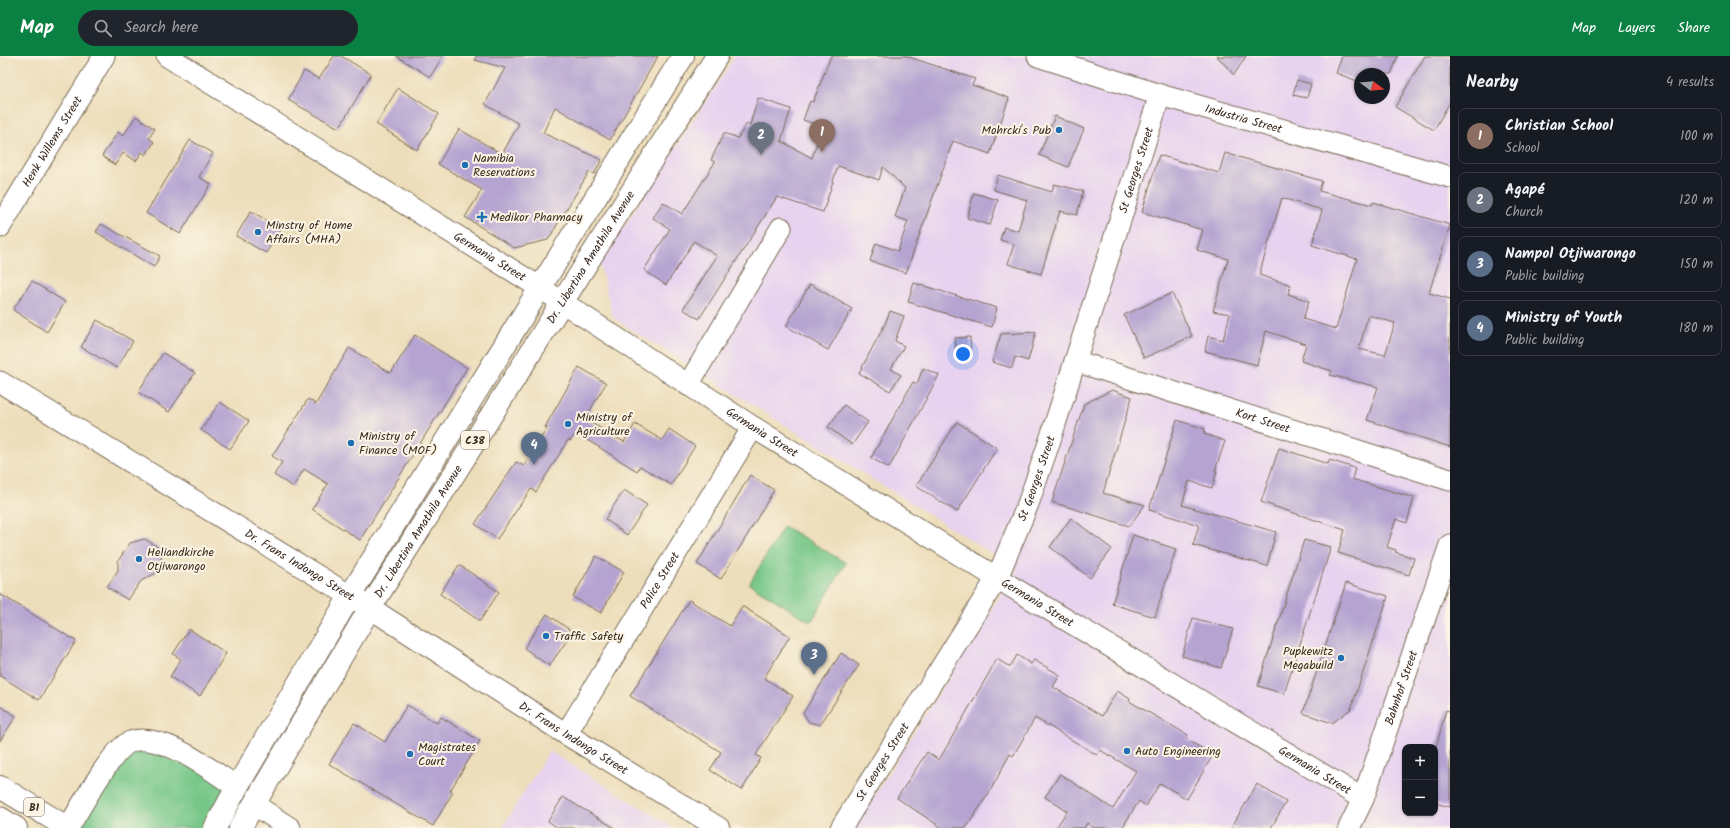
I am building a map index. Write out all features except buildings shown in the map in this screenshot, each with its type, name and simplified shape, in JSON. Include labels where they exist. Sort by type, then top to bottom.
[{"type":"main road","name":"Dr. Libertina Amathila Avenue","points":[[215,828],[237,786],[350,596],[683,56]]},
{"type":"main road","name":"Dr. Libertina Amathila Avenue","points":[[240,828],[370,608],[717,56]]},
{"type":"main road","name":"B1","points":[[0,787],[68,828]]},
{"type":"main road","name":"B1","points":[[0,818],[16,828]]},
{"type":"street","name":"Henk Willems Street","points":[[0,227],[104,56]]},
{"type":"street","name":"Germania Street","points":[[167,56],[540,287],[753,427],[997,578],[1363,799]]},
{"type":"street","name":"Industria Street","points":[[1038,56],[1160,95],[1450,177]]},
{"type":"street","name":"St Georges Street","points":[[841,828],[997,578],[1028,504],[1160,95]]},
{"type":"street","points":[[688,385],[780,228]]},
{"type":"street","name":"Kort Street","points":[[1075,361],[1450,480]]},
{"type":"street","name":"Dr. Frans Indongo Street","points":[[0,382],[370,608],[566,734],[719,828]]},
{"type":"street","name":"Police Street","points":[[566,734],[753,427]]},
{"type":"street","name":"Bahnhof Street","points":[[1349,828],[1363,799],[1450,545]]},
{"type":"street","points":[[68,828],[112,759],[130,742],[151,740],[168,744],[237,786]]},
{"type":"street","points":[[255,804],[290,828]]},
{"type":"shaded area","points":[[735,56],[1450,56],[1450,828],[854,828],[1017,569],[613,318],[600,264]]},
{"type":"shaded area","points":[[549,751],[674,828],[502,828]]},
{"type":"green space","points":[[784,526],[846,563],[811,622],[749,584]]},
{"type":"green space","points":[[151,740],[237,787],[215,828],[68,828],[112,759]]},
{"type":"place","name":"Mohrcki's Pub","points":[[1059,130]]},
{"type":"place","name":"Christian School","points":[[822,152]]},
{"type":"place","name":"Agapé","points":[[761,155]]},
{"type":"place","name":"Namibia Reservations","points":[[465,165]]},
{"type":"place","name":"Medikor Pharmacy","points":[[482,217]]},
{"type":"place","name":"Minstry of Home Affairs (MHA)","points":[[258,232]]},
{"type":"place","name":"Ministry of Agriculture","points":[[568,424]]},
{"type":"place","name":"Ministry of Finance (MOF)","points":[[351,443]]},
{"type":"place","name":"Ministry of Youth","points":[[534,465]]},
{"type":"place","name":"Heliandkirche Otjiwarongo","points":[[139,559]]},
{"type":"place","name":"Traffic Safety","points":[[546,636]]},
{"type":"place","name":"Pupkewitz Megabuild","points":[[1341,658]]},
{"type":"place","name":"Nampol Otjiwarongo","points":[[814,675]]},
{"type":"place","name":"Auto Engineering","points":[[1127,751]]},
{"type":"place","name":"Magistrates Court","points":[[410,754]]}]
